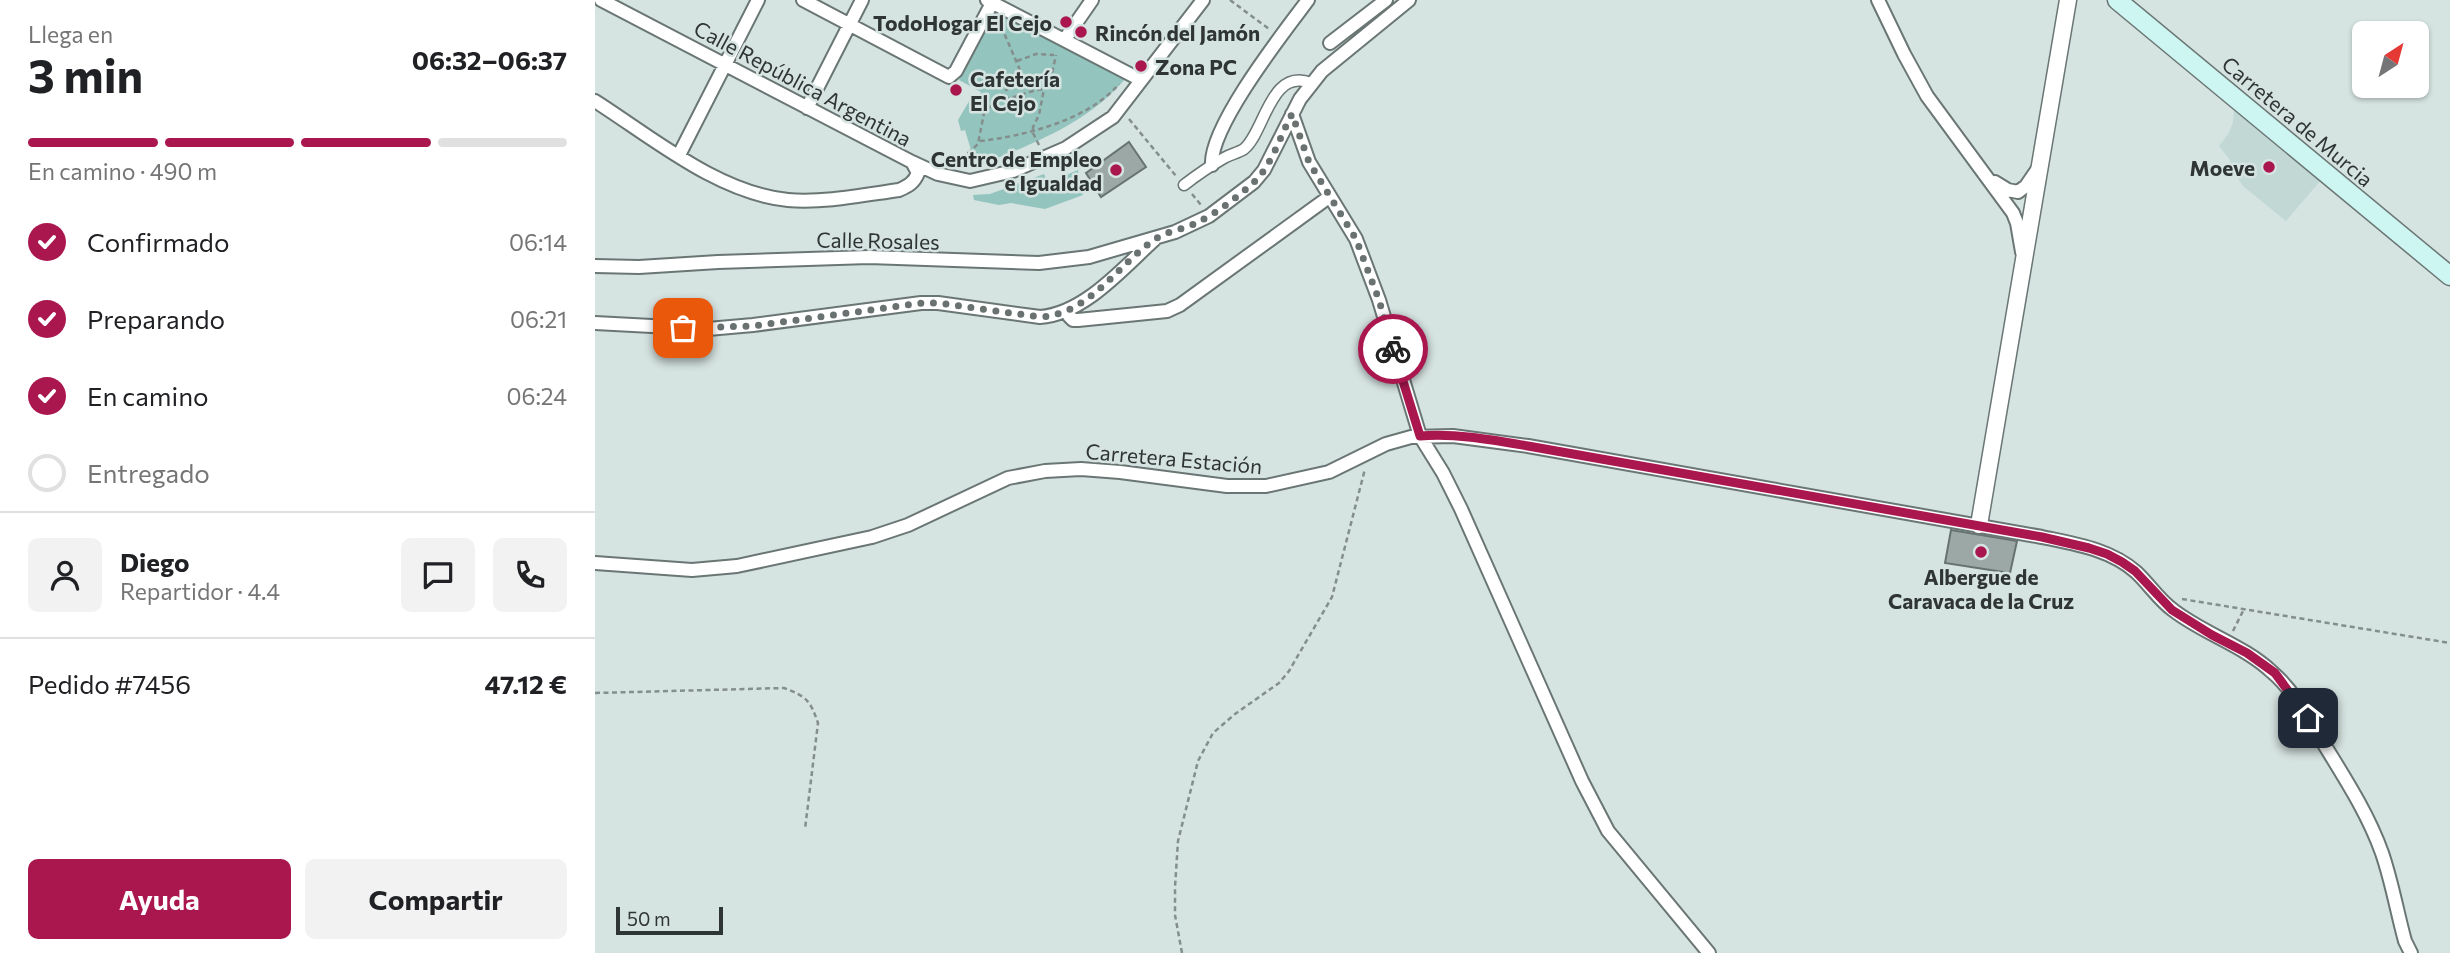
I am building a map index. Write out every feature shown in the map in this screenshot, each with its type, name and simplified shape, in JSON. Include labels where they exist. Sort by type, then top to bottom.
[{"type":"main road","name":"Carretera de Murcia","points":[[2117,0],[2450,276]]},
{"type":"street","name":"Calle República Argentina","points":[[601,0],[912,162],[944,176],[970,181],[1045,159],[1113,117],[1203,0]]},
{"type":"street","points":[[679,155],[758,0]]},
{"type":"street","points":[[803,0],[949,77],[956,71],[990,1],[1141,80]]},
{"type":"street","points":[[807,108],[862,0]]},
{"type":"street","points":[[1067,40],[1092,0]]},
{"type":"street","points":[[1212,164],[1213,151],[1224,126],[1280,37],[1308,0]]},
{"type":"street","points":[[1330,43],[1386,0]]},
{"type":"street","points":[[595,323],[708,328],[753,326],[922,303],[1040,317],[1055,316],[1085,300],[1158,237],[1209,216],[1254,182],[1264,170],[1311,83],[1336,57],[1409,0]]},
{"type":"street","points":[[1878,0],[1903,54],[1927,96],[2013,213],[2024,264]]},
{"type":"street","points":[[1979,525],[2068,0]]},
{"type":"street","points":[[1184,185],[1212,164],[1245,148],[1266,109],[1281,89],[1297,81],[1311,83]]},
{"type":"street","points":[[595,101],[723,182],[741,190],[789,200],[829,199],[899,190],[916,179],[918,173],[912,162]]},
{"type":"street","points":[[1292,114],[1309,162],[1356,239],[1372,278],[1420,436],[1461,509],[1582,781],[1608,831],[1709,953]]},
{"type":"street","points":[[1984,173],[2008,190],[2018,192],[2032,180],[2041,163]]},
{"type":"street","points":[[1070,310],[1069,316],[1073,320],[1167,312],[1329,197]]},
{"type":"street","name":"Calle Rosales","points":[[595,265],[639,267],[869,257],[1039,263],[1089,257],[1158,237]]},
{"type":"street","name":"Carretera Estación","points":[[595,563],[692,570],[737,566],[872,537],[908,525],[1008,478],[1045,471],[1081,469],[1227,486],[1266,486],[1329,472],[1386,444],[1434,435],[1478,438],[2042,537],[2107,554],[2135,571],[2172,610],[2261,662],[2285,685],[2345,778],[2381,850],[2411,953]]},
{"type":"path","points":[[1230,0],[1280,37]]},
{"type":"path","points":[[979,141],[983,113],[1014,82],[1020,70],[990,1]]},
{"type":"path","points":[[1045,159],[1033,130],[1056,55],[1067,40]]},
{"type":"path","points":[[1017,61],[1036,54],[1056,55]]},
{"type":"path","points":[[944,176],[979,141],[1033,130],[1090,109],[1105,99],[1127,73]]},
{"type":"path","points":[[996,98],[1013,98],[1020,93],[1044,89]]},
{"type":"path","points":[[1120,108],[1209,216]]},
{"type":"path","points":[[1182,953],[1175,915],[1178,841],[1198,761],[1213,733],[1279,683],[1289,671],[1332,597],[1359,490],[1374,450]]},
{"type":"path","points":[[2157,596],[2450,643]]},
{"type":"path","points":[[2228,643],[2244,608]]},
{"type":"path","points":[[595,693],[784,688],[805,696],[818,723],[804,829]]},
{"type":"shaded area","points":[[995,12],[1125,79],[1093,109],[1057,132],[976,167],[965,130],[961,131],[958,120],[971,98],[976,101],[981,92],[959,80]]},
{"type":"shaded area","name":"Moeve","points":[[2232,104],[2321,180],[2286,221],[2243,186],[2234,173],[2230,160],[2219,146],[2233,122]]},
{"type":"shaded area","points":[[1078,170],[1083,195],[1045,209],[974,200],[973,195],[990,194],[1044,174],[1048,183]]},
{"type":"building","name":"Centro de Empleo e Igualdad","points":[[1129,142],[1146,167],[1101,197],[1086,173]]},
{"type":"building","name":"Albergue de Caravaca de la Cruz","points":[[1951,530],[2017,541],[2010,573],[1945,563]]},
{"type":"way so far","points":[[683,328],[753,326],[922,303],[1040,317],[1055,316],[1085,300],[1158,237],[1209,216],[1254,182],[1264,170],[1292,114],[1309,162],[1356,239],[1372,278],[1393,349]]},
{"type":"place","name":"TodoHogar El Cejo","points":[[1066,22]]},
{"type":"place","name":"Rincón del Jamón","points":[[1081,32]]},
{"type":"place","name":"Zona PC","points":[[1141,66]]},
{"type":"place","name":"Cafetería El Cejo","points":[[956,90]]},
{"type":"place","name":"Moeve","points":[[2269,167]]},
{"type":"place","name":"Centro de Empleo e Igualdad","points":[[1116,170]]},
{"type":"place","name":"Albergue de Caravaca de la Cruz","points":[[1981,552]]},
{"type":"route","points":[[1393,349],[1420,436],[1478,438],[1528,446],[2042,537],[2107,554],[2135,571],[2172,610],[2192,624],[2247,653],[2275,673],[2308,718]]}]
